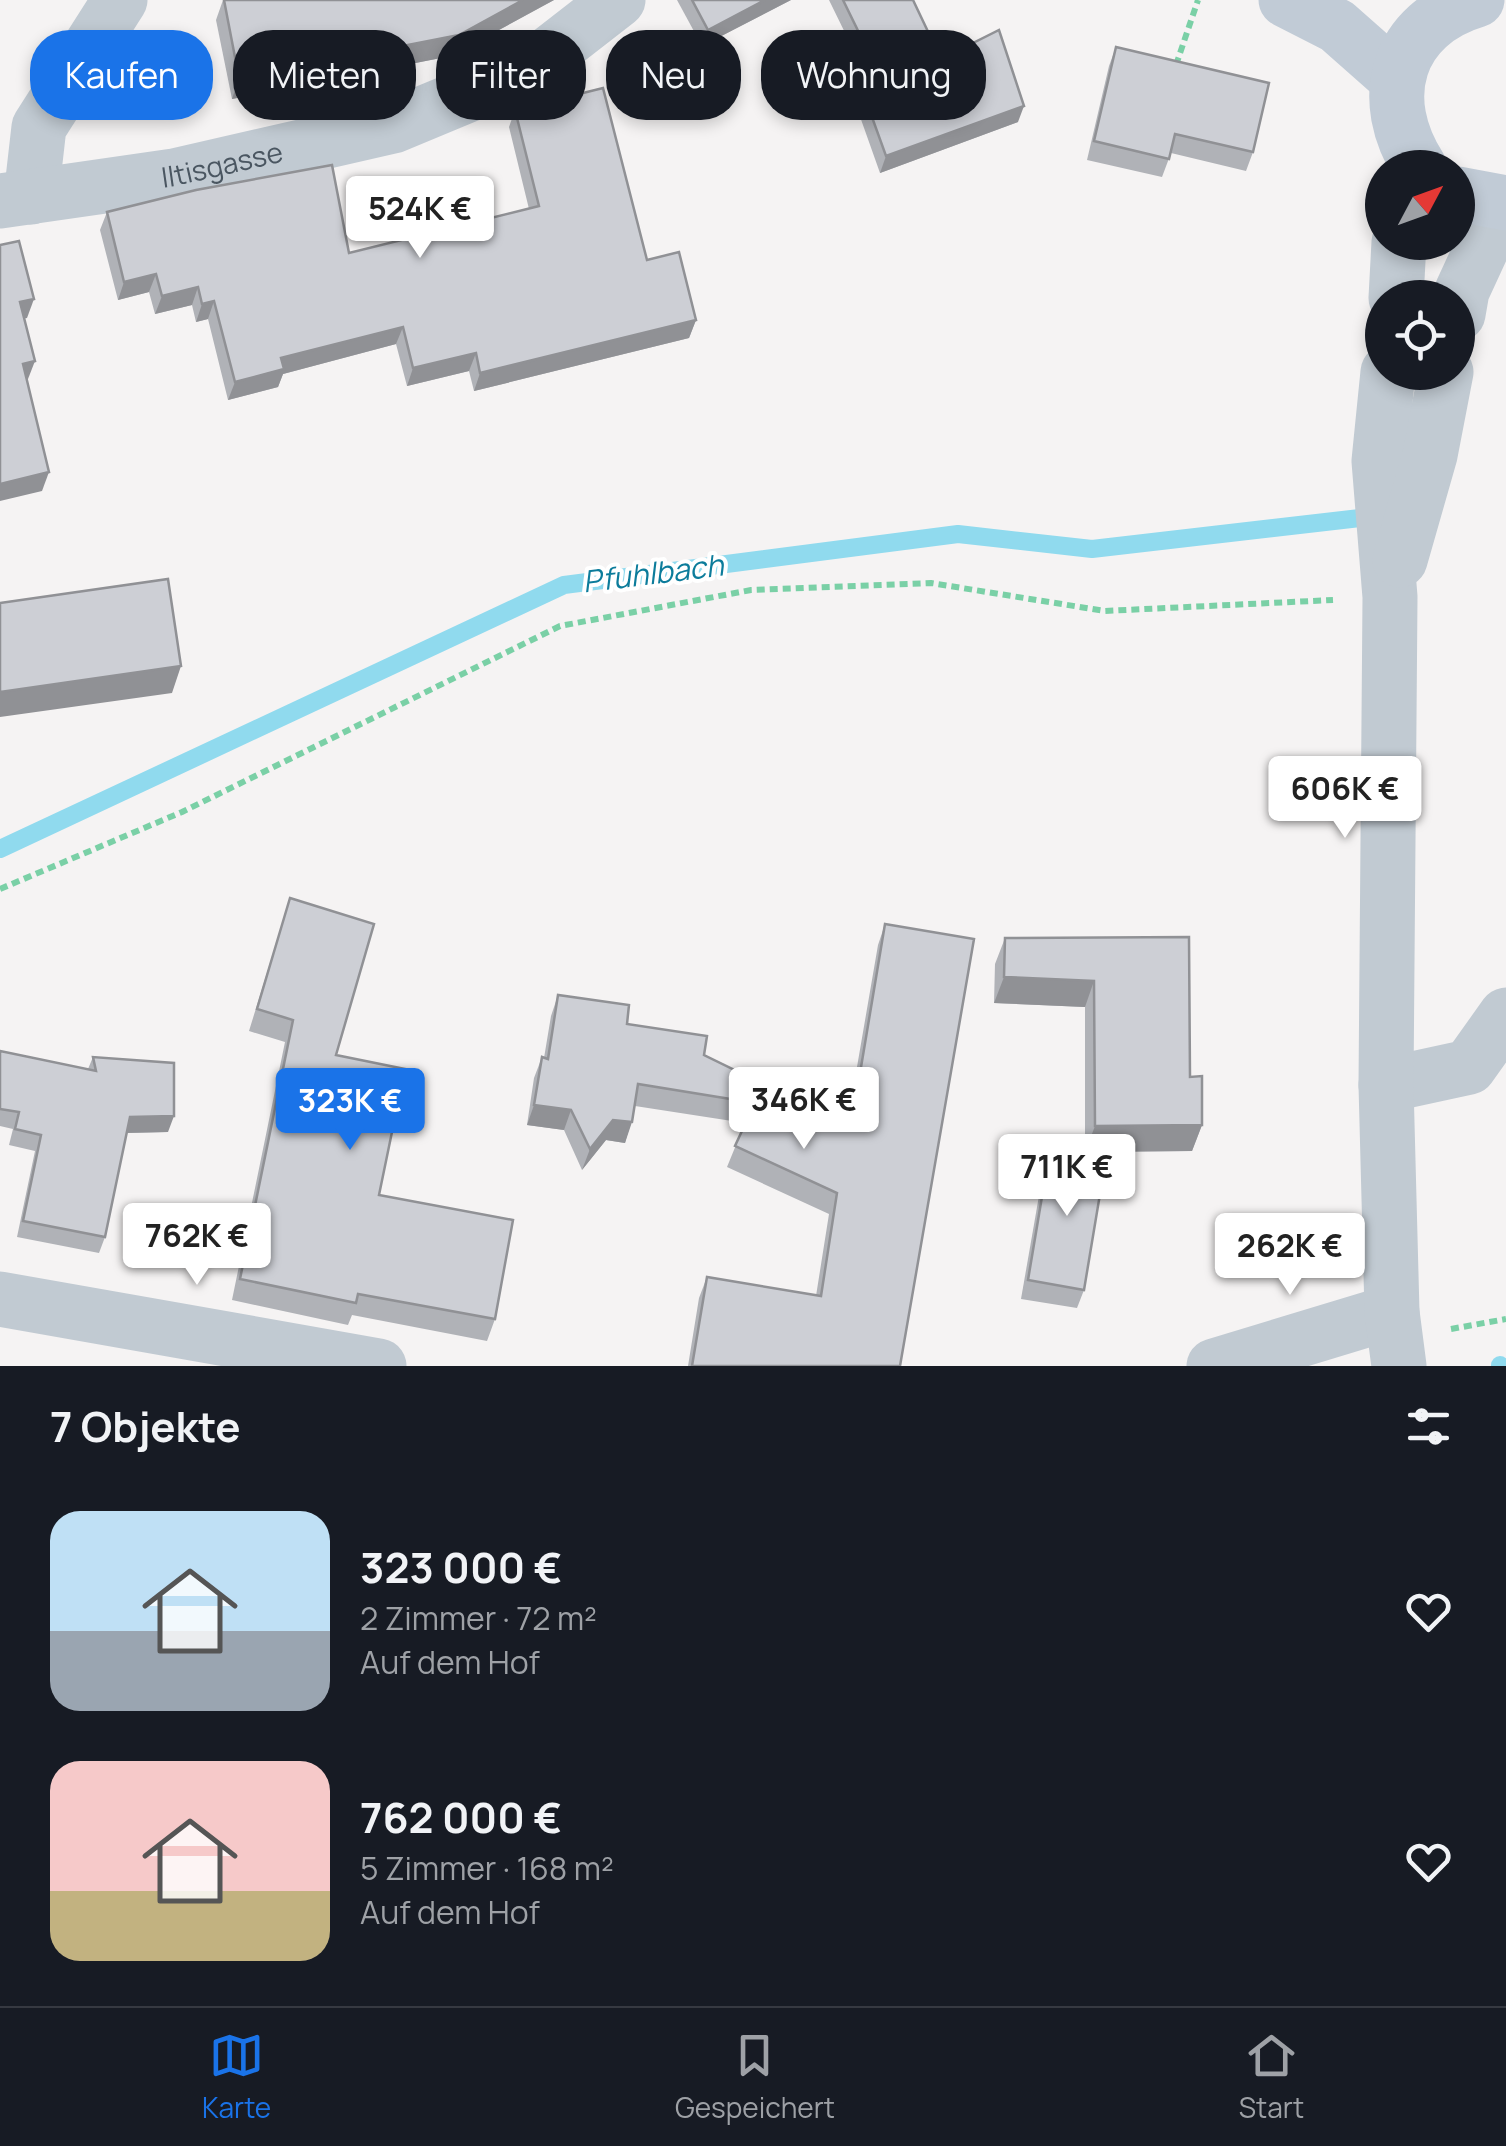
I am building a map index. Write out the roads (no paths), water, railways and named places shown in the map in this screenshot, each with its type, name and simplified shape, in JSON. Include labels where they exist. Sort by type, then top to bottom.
[{"type":"main road","points":[[1286,0],[1337,26],[1397,78]]},
{"type":"main road","points":[[1406,150],[1396,112],[1397,78],[1408,50],[1427,26],[1453,7],[1477,0]]},
{"type":"street","name":"Iltisgasse","points":[[120,0],[40,127],[15,199],[174,176],[393,126],[528,70],[618,0]]},
{"type":"street","points":[[1465,280],[1488,200]]},
{"type":"street","points":[[1386,390],[1379,461],[1390,597],[1386,1085],[1392,1312],[1399,1366]]},
{"type":"street","points":[[1390,597],[1430,455],[1443,390]]},
{"type":"street","points":[[1386,1085],[1470,1066],[1506,1015]]},
{"type":"street","points":[[0,1300],[379,1366]]},
{"type":"street","points":[[1214,1366],[1392,1312]]},
{"type":"waterway","name":"Pfuhlbach","points":[[0,849],[564,585],[958,534],[1092,549],[1360,518]]}]
